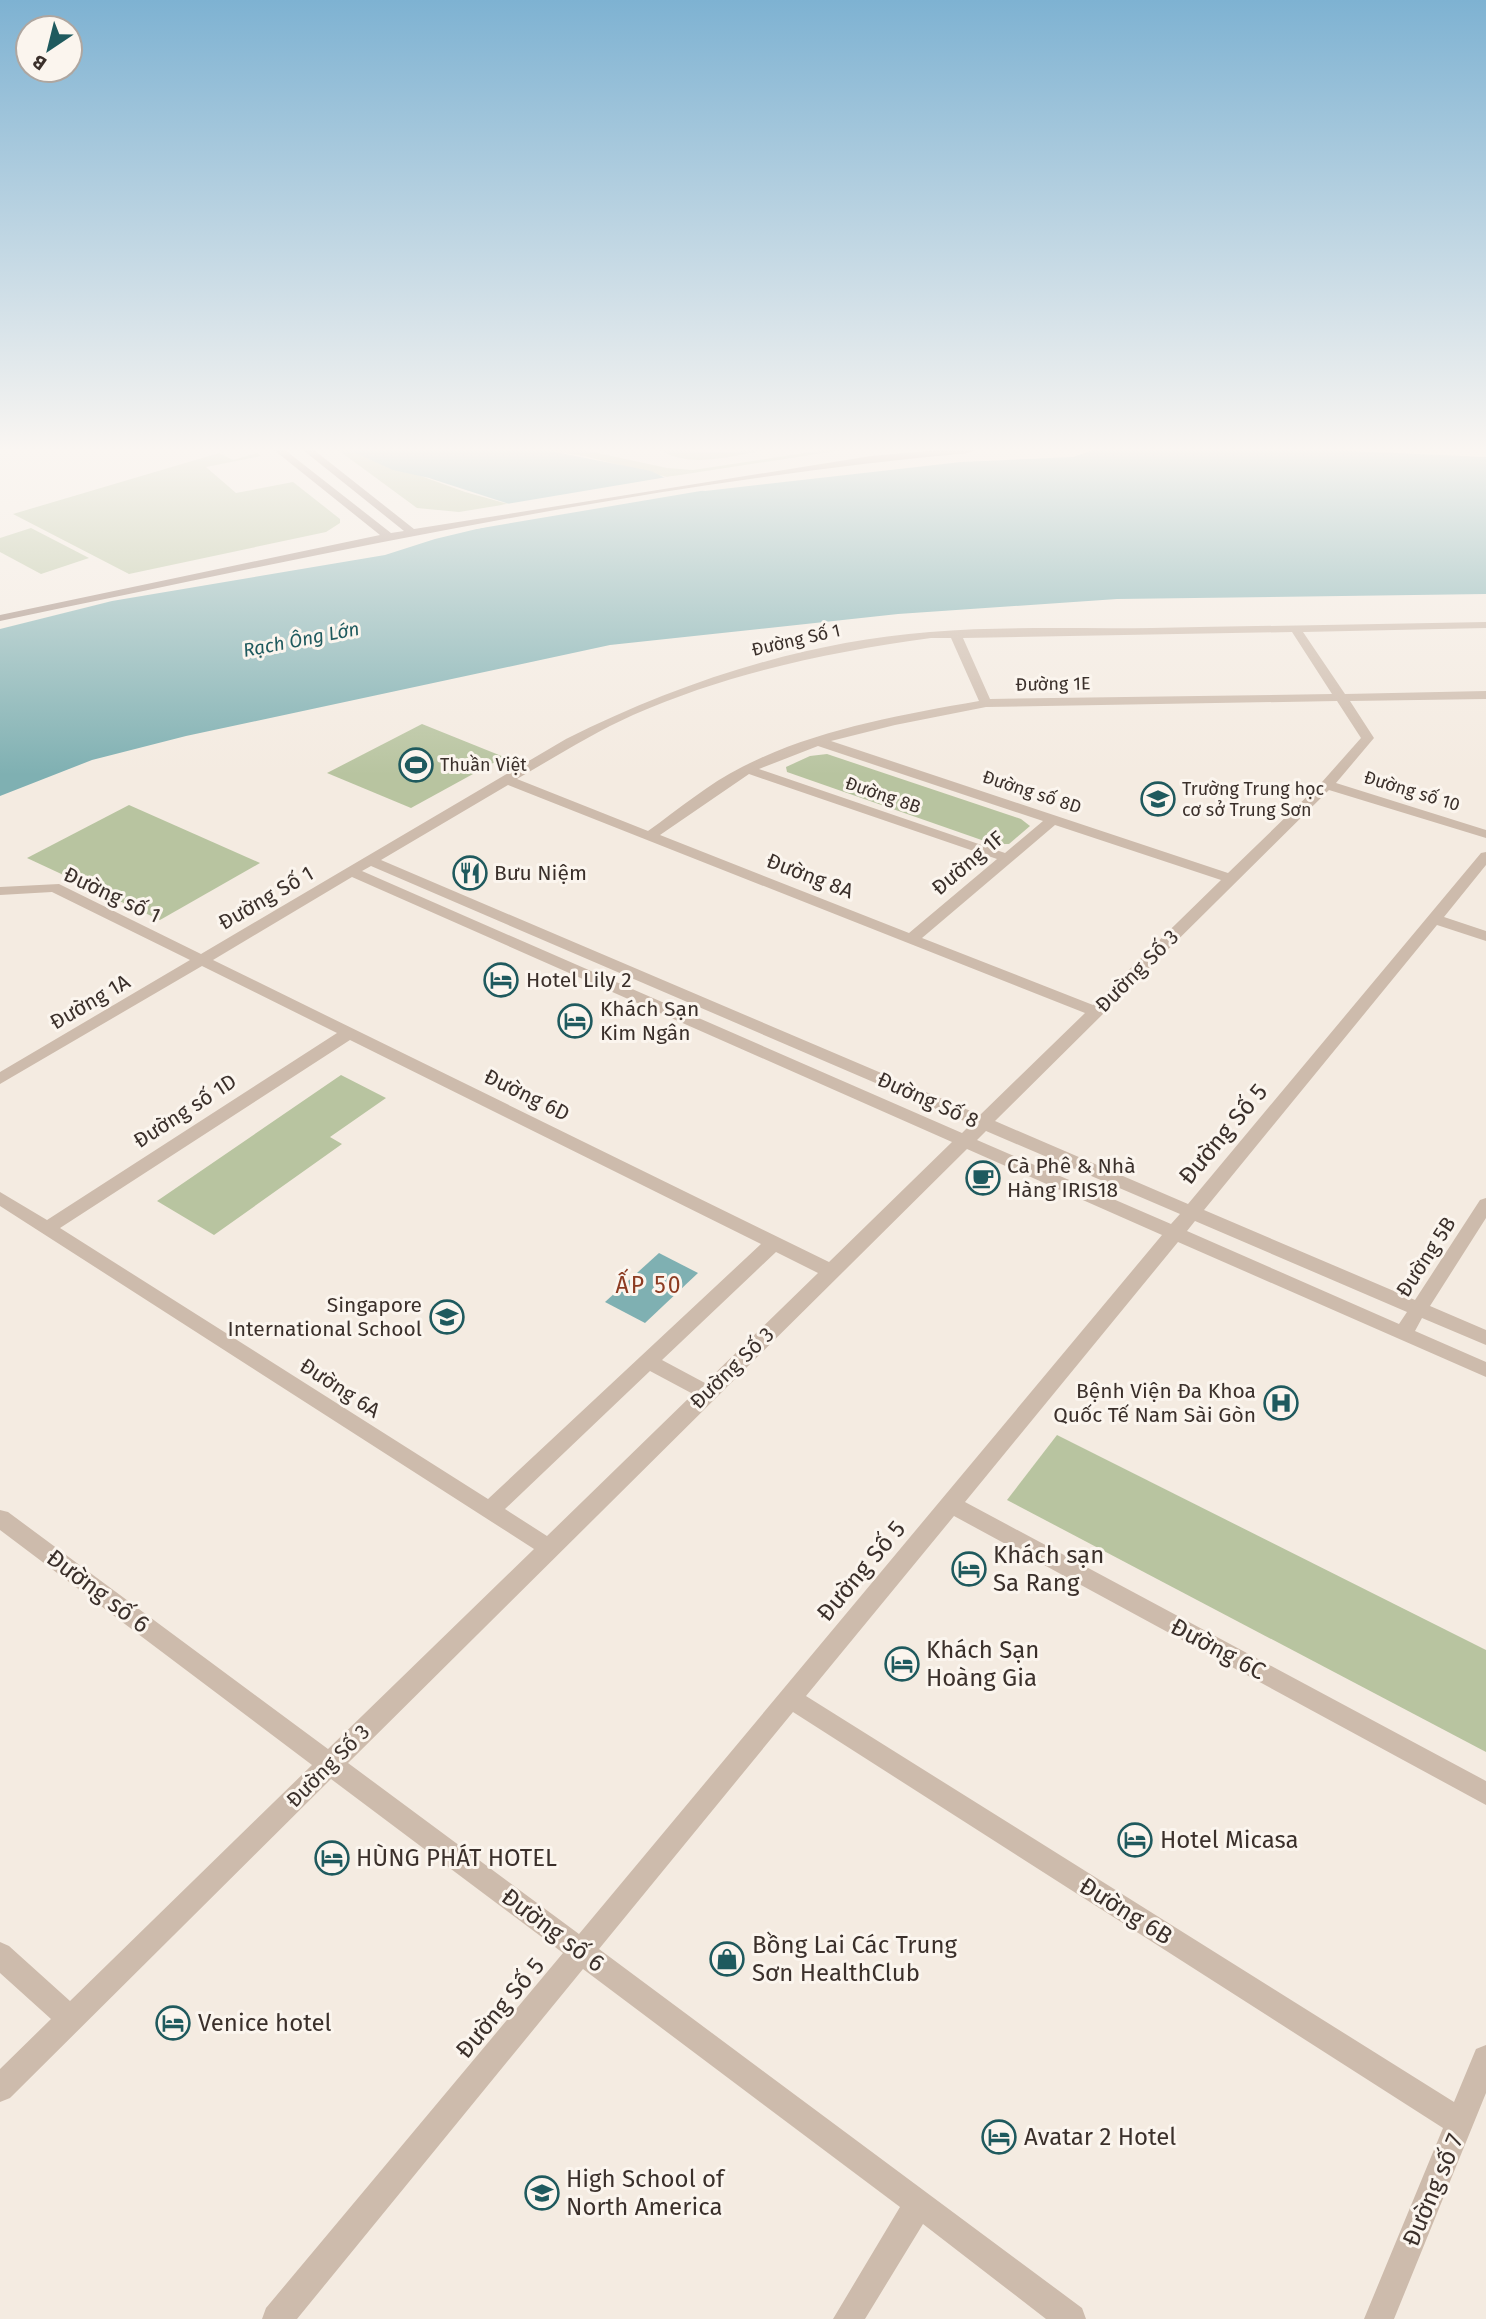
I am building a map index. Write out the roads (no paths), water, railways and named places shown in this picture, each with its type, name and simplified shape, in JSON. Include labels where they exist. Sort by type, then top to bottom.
[{"type":"main road","points":[[0,610],[259,558]]},
{"type":"main road","points":[[0,618],[271,558]]},
{"type":"street","name":"Đường Số 1","points":[[202,960],[570,742],[614,720],[694,687],[816,653],[873,642],[956,633],[1486,625]]},
{"type":"street","name":"Đường Số 3","points":[[0,2088],[1327,785],[1368,738],[1295,628]]},
{"type":"street","points":[[956,633],[986,703]]},
{"type":"street","name":"Đường 1E","points":[[650,836],[747,769],[820,741],[906,717],[986,703],[1486,695]]},
{"type":"street","name":"Đường số 8D","points":[[820,741],[1231,879]]},
{"type":"street","name":"Đường 8B","points":[[747,769],[1007,858]]},
{"type":"street","name":"Đường 8A","points":[[507,780],[1097,1012]]},
{"type":"street","name":"Đường số 10","points":[[1327,785],[1486,834]]},
{"type":"street","name":"Đường 1F","points":[[911,939],[1053,819]]},
{"type":"street","name":"Đường Số 5","points":[[277,2319],[1486,856]]},
{"type":"street","name":"Đường Số 8","points":[[371,861],[1486,1338]]},
{"type":"street","name":"Đường Số 8","points":[[352,872],[1486,1370]]},
{"type":"street","name":"Đường số 1","points":[[0,891],[54,887],[202,960]]},
{"type":"street","points":[[1434,919],[1486,936]]},
{"type":"street","name":"Đường 6D","points":[[202,960],[831,1271]]},
{"type":"street","name":"Đường 1A","points":[[0,1079],[202,960]]},
{"type":"street","name":"Đường số 1D","points":[[47,1228],[349,1033]]},
{"type":"street","name":"Đường 6A","points":[[0,1198],[549,1548]]},
{"type":"street","name":"Đường 5B","points":[[1403,1333],[1486,1204]]},
{"type":"street","points":[[490,1510],[774,1242]]},
{"type":"street","name":"Đường Số 3","points":[[648,1361],[707,1392]]},
{"type":"street","name":"Đường 6C","points":[[950,1504],[1486,1794]]},
{"type":"street","name":"Đường số 6","points":[[0,1518],[1071,2319]]},
{"type":"street","name":"Đường 6B","points":[[790,1698],[1461,2123]]},
{"type":"street","points":[[0,1955],[70,2019]]},
{"type":"street","name":"Đường số 7","points":[[1379,2319],[1486,2059]]},
{"type":"street","points":[[848,2319],[919,2203]]},
{"type":"water","name":"Rạch Ông Lớn","points":[[366,558],[1486,558],[1486,594],[1117,599],[898,614],[610,645],[186,736],[92,760],[0,796],[0,629],[112,601]]},
{"type":"water","points":[[659,1253],[698,1273],[645,1323],[605,1302]]},
{"type":"place","name":"Thuần Việt","points":[[416,765]]},
{"type":"place","name":"Trường Trung học cơ sở Trung Sơn","points":[[1158,799]]},
{"type":"place","name":"Bưu Niệm","points":[[470,873]]},
{"type":"place","name":"Hotel Lily 2","points":[[501,980]]},
{"type":"place","name":"Khách Sạn Kim Ngân","points":[[575,1021]]},
{"type":"place","name":"Cà Phê & Nhà Hàng IRIS18","points":[[983,1178]]},
{"type":"place","name":"Singapore International School","points":[[447,1317]]},
{"type":"place","name":"Bệnh Viện Đa Khoa Quốc Tế Nam Sài Gòn","points":[[1281,1403]]},
{"type":"place","name":"Khách sạn Sa Rang","points":[[969,1569]]},
{"type":"place","name":"Khách Sạn Hoàng Gia","points":[[902,1664]]},
{"type":"place","name":"Hotel Micasa","points":[[1135,1840]]},
{"type":"place","name":"HÙNG PHÁT HOTEL","points":[[332,1858]]},
{"type":"place","name":"Bồng Lai Các Trung Sơn HealthClub","points":[[727,1959]]},
{"type":"place","name":"Venice hotel","points":[[173,2023]]},
{"type":"place","name":"Avatar 2 Hotel","points":[[999,2137]]},
{"type":"place","name":"High School of North America","points":[[542,2193]]},
{"type":"district","name":"ẤP 50","points":[[649,1285]]}]
